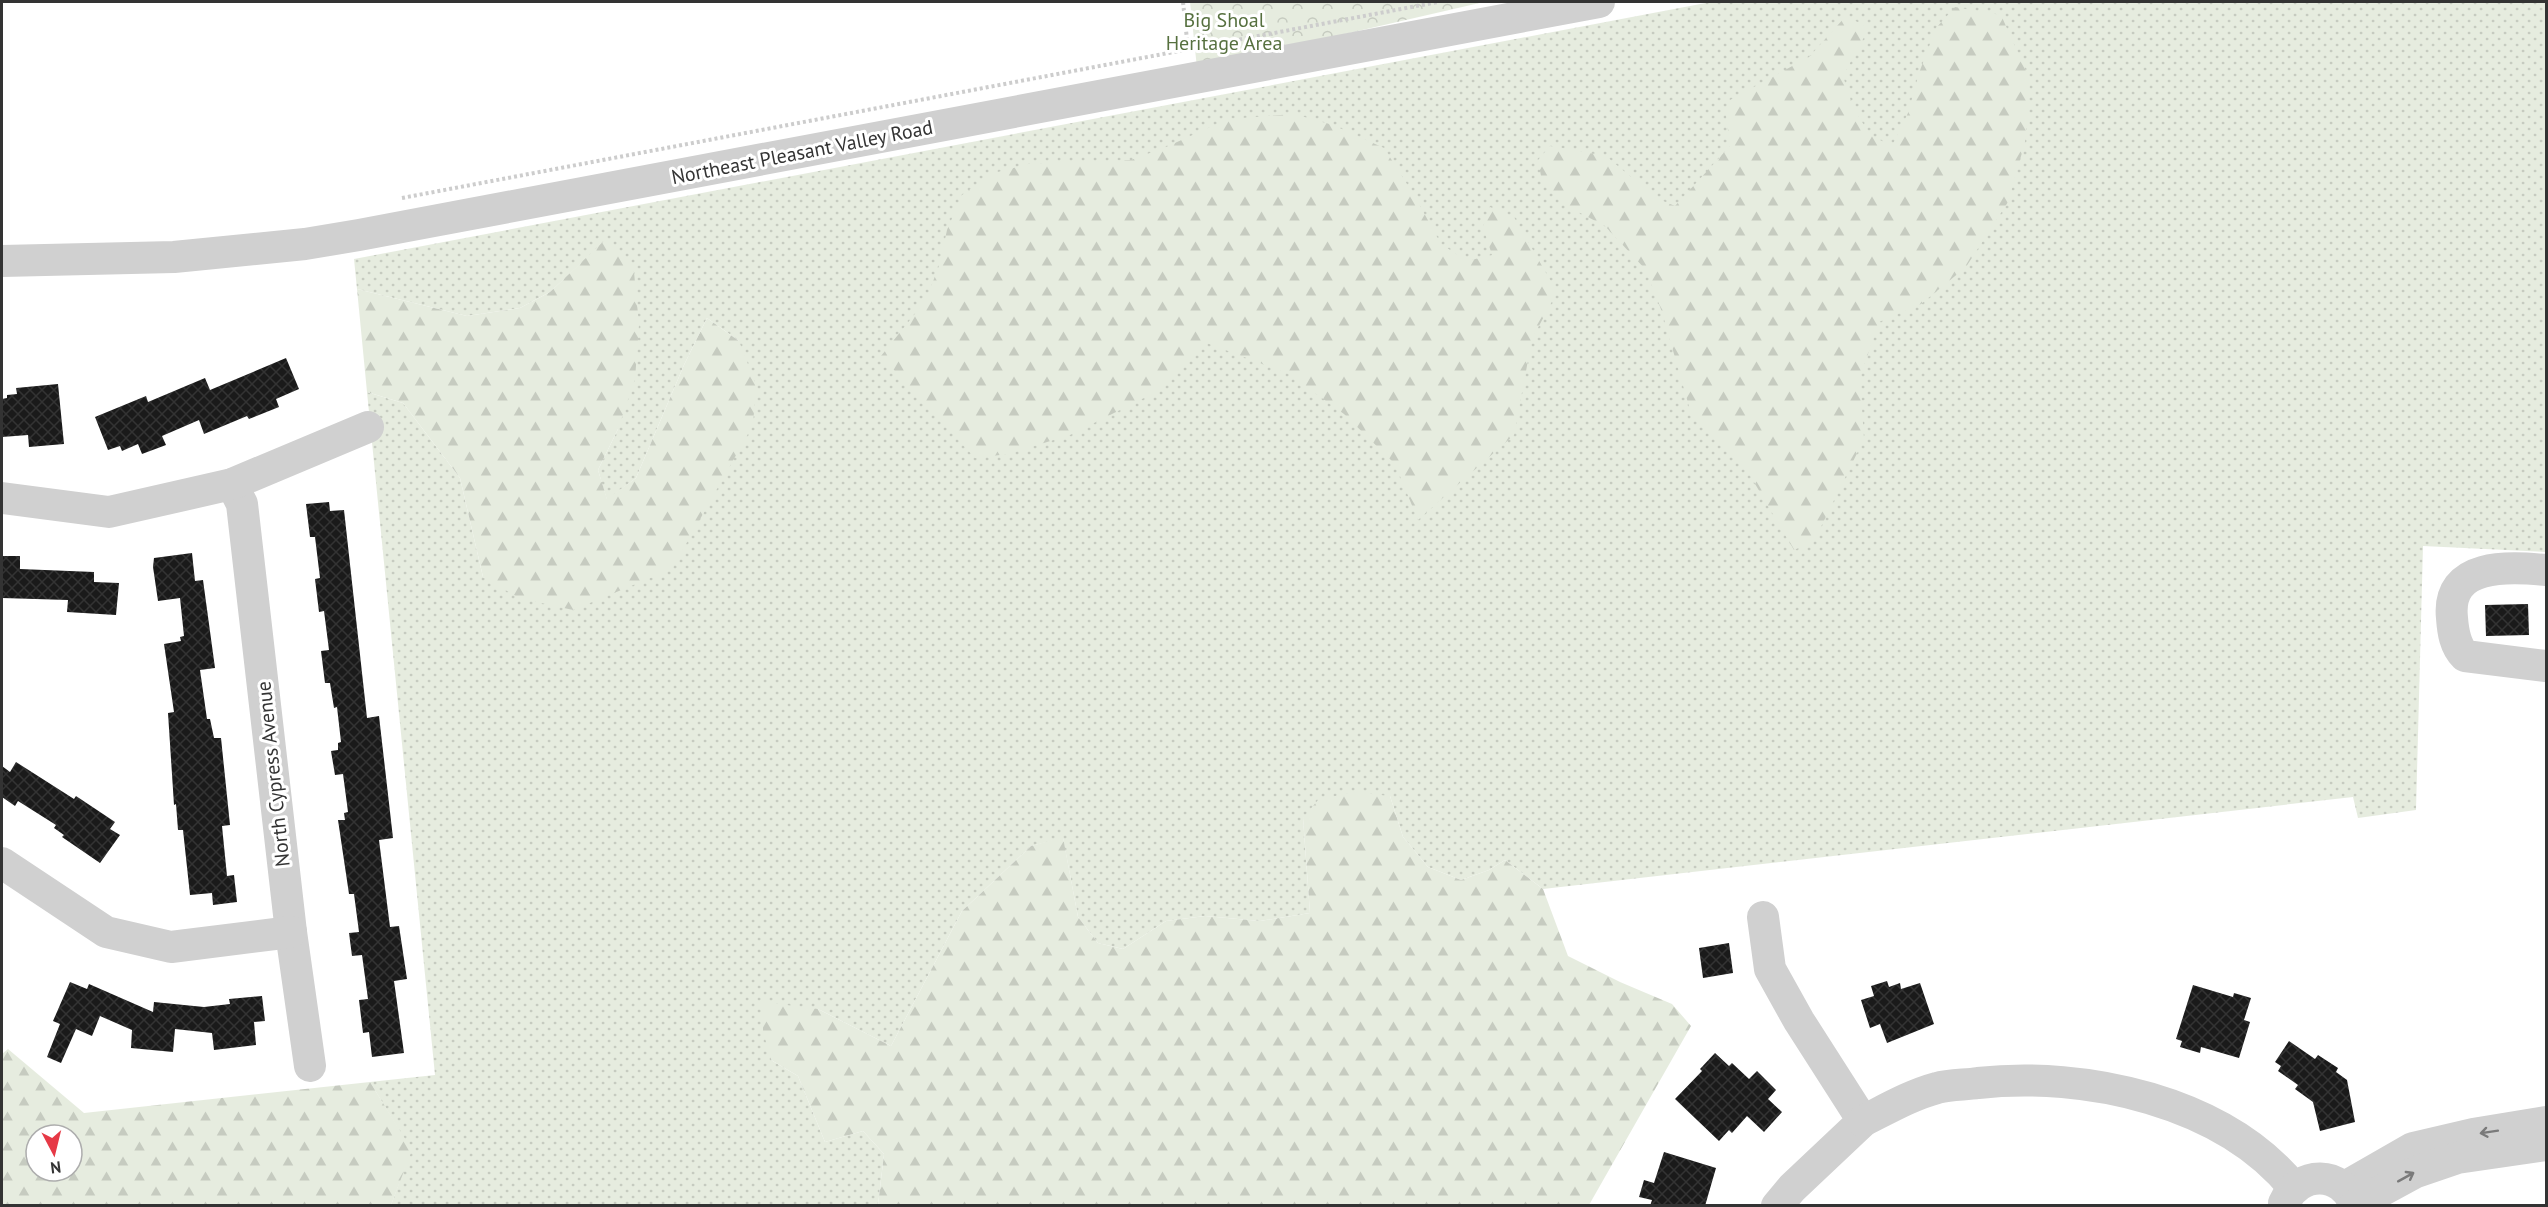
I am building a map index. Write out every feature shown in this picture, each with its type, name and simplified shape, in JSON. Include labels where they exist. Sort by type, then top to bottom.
[{"type":"street","name":"Northeast Pleasant Valley Road","points":[[2,261],[174,257],[305,244],[1599,2]]},
{"type":"street","points":[[2,498],[109,512],[232,484],[368,427]]},
{"type":"street","name":"North Cypress Avenue","points":[[232,484],[242,504],[291,932],[310,1066]]},
{"type":"street","points":[[2547,570],[2517,568],[2479,573],[2458,586],[2453,599],[2451,615],[2458,648],[2465,656],[2478,660],[2547,666]]},
{"type":"street","points":[[2,863],[106,932],[171,947],[291,932]]},
{"type":"street","points":[[1763,917],[1770,969],[1799,1021],[1863,1121]]},
{"type":"street","points":[[1777,1206],[1863,1121],[1938,1088],[2008,1080],[2062,1083],[2118,1090],[2161,1102],[2205,1120],[2246,1142],[2284,1176],[2289,1197],[2308,1180],[2320,1178],[2331,1180],[2352,1199]]},
{"type":"street","points":[[2352,1199],[2413,1148],[2473,1134],[2547,1122]]},
{"type":"street","points":[[2352,1199],[2416,1172],[2457,1158],[2547,1145]]},
{"type":"path","points":[[1183,2],[1188,49]]},
{"type":"path","points":[[399,198],[1438,2]]},
{"type":"green space","name":"Big Shoal Heritage Area","points":[[1190,2],[1484,2],[1197,68]]},
{"type":"green space","points":[[1711,2],[2546,2],[2546,552],[2423,546],[2416,810],[2358,818],[2353,797],[1543,889],[1505,860],[1489,870],[1461,880],[1428,867],[1403,837],[1390,796],[1303,818],[1310,913],[1260,921],[1205,916],[1166,921],[1123,949],[1098,943],[1078,917],[1063,838],[1031,846],[962,911],[891,1046],[818,1009],[771,1060],[798,1076],[825,1142],[863,1131],[884,1154],[878,1205],[391,1205],[411,1150],[370,1082],[435,1075],[367,392],[403,403],[460,478],[483,577],[573,610],[739,341],[707,318],[684,365],[636,478],[607,500],[598,470],[618,429],[606,240],[550,292],[520,308],[467,316],[357,289],[354,259]]},
{"type":"green space","points":[[1955,7],[2001,15],[2030,80],[2025,142],[2008,202],[1966,267],[1921,304],[1879,322],[1860,377],[1864,439],[1814,541],[1794,550],[1741,460],[1692,417],[1662,312],[1646,270],[1605,226],[1565,205],[1542,181],[1538,160],[1550,146],[1606,156],[1656,198],[1675,206],[1730,146],[1726,115],[1730,100],[1809,57],[1846,16],[1869,28],[1843,76],[1853,107],[1870,135],[1892,146],[1908,113],[1919,73],[1936,28]]},
{"type":"green space","points":[[1294,114],[1333,125],[1384,148],[1414,195],[1441,244],[1467,261],[1492,255],[1483,227],[1490,207],[1514,217],[1557,292],[1532,339],[1514,435],[1418,520],[1395,464],[1344,414],[1287,373],[1204,342],[1154,393],[1070,435],[1008,454],[975,458],[881,356],[926,300],[940,263],[947,230],[962,195],[994,173],[1028,164],[1131,160],[1228,119]]},
{"type":"green space","points":[[606,239],[634,272],[639,325],[635,379],[618,429],[598,470],[607,499],[636,478],[684,365],[707,318],[739,341],[756,385],[753,425],[672,569],[573,610],[519,598],[483,577],[460,478],[403,403],[367,392],[357,289],[467,316],[520,308],[550,292]]},
{"type":"green space","points":[[1353,792],[1390,796],[1403,837],[1428,867],[1461,880],[1489,870],[1505,860],[1543,889],[1568,956],[1620,982],[1672,1004],[1691,1026],[1589,1205],[878,1205],[884,1154],[863,1131],[825,1142],[798,1076],[771,1060],[763,1031],[763,1002],[818,1009],[891,1046],[962,911],[1031,846],[1063,837],[1078,917],[1098,943],[1123,949],[1166,921],[1205,916],[1260,921],[1310,913],[1303,818],[1318,800]]},
{"type":"green space","points":[[8,1049],[84,1113],[370,1082],[412,1150],[391,1205],[2,1205],[2,1054]]},
{"type":"building","points":[[286,358],[299,389],[276,399],[279,407],[249,419],[247,416],[204,434],[199,420],[162,436],[166,445],[142,454],[138,444],[122,451],[120,446],[108,450],[95,417],[146,396],[148,402],[205,378],[210,390]]},
{"type":"building","points":[[58,384],[64,444],[29,447],[28,435],[2,437],[2,399],[7,398],[7,395],[17,394],[16,388]]},
{"type":"building","points":[[329,502],[330,511],[344,510],[367,718],[379,716],[393,838],[379,840],[390,927],[399,926],[407,979],[394,981],[404,1053],[372,1057],[369,1032],[363,1033],[359,1000],[368,999],[362,955],[352,956],[349,933],[359,932],[354,894],[349,894],[338,820],[345,820],[344,813],[348,812],[343,774],[335,775],[331,751],[338,750],[338,743],[341,742],[337,707],[334,708],[330,683],[325,683],[321,651],[329,650],[324,611],[319,612],[315,579],[320,578],[315,537],[310,537],[306,504]]},
{"type":"building","points":[[192,553],[195,581],[203,580],[215,668],[200,670],[207,719],[210,719],[214,738],[221,738],[230,825],[222,826],[227,876],[234,875],[237,902],[213,905],[212,893],[190,895],[183,830],[178,830],[176,804],[174,805],[168,713],[174,712],[164,644],[181,641],[180,637],[184,636],[180,598],[158,601],[153,567],[154,558]]},
{"type":"building","points":[[2,556],[20,556],[20,569],[94,572],[94,582],[119,583],[116,615],[67,612],[68,600],[2,598]]},
{"type":"building","points":[[2528,604],[2529,635],[2486,636],[2485,605]]},
{"type":"building","points":[[16,762],[74,799],[76,796],[115,822],[110,829],[120,835],[100,863],[62,837],[64,835],[54,828],[56,825],[18,801],[15,806],[2,797],[2,766],[10,772]]},
{"type":"building","points":[[1729,943],[1733,973],[1703,978],[1699,948]]},
{"type":"building","points":[[1887,981],[1889,987],[1900,983],[1901,989],[1920,983],[1934,1024],[1887,1043],[1880,1024],[1870,1028],[1861,1000],[1874,996],[1871,986]]},
{"type":"building","points":[[70,982],[87,989],[89,984],[153,1012],[154,1002],[204,1007],[230,1004],[229,999],[262,996],[265,1021],[254,1022],[256,1045],[214,1050],[212,1033],[175,1029],[173,1052],[131,1048],[132,1030],[100,1016],[92,1036],[76,1029],[61,1063],[47,1057],[60,1024],[53,1021]]},
{"type":"building","points":[[2193,985],[2233,997],[2234,993],[2251,998],[2244,1020],[2250,1022],[2239,1058],[2201,1047],[2200,1053],[2180,1047],[2182,1041],[2176,1039]]},
{"type":"building","points":[[2289,1041],[2315,1059],[2318,1055],[2338,1068],[2336,1072],[2347,1080],[2355,1122],[2320,1131],[2313,1102],[2295,1089],[2298,1085],[2278,1071],[2281,1066],[2275,1062]]},
{"type":"building","points":[[1715,1053],[1729,1066],[1732,1063],[1749,1079],[1757,1071],[1776,1090],[1768,1099],[1782,1112],[1764,1132],[1747,1116],[1732,1133],[1729,1130],[1719,1141],[1675,1099],[1702,1071],[1700,1069]]},
{"type":"building","points":[[1664,1152],[1716,1168],[1705,1206],[1650,1206],[1652,1200],[1639,1197],[1644,1180],[1654,1183]]}]
